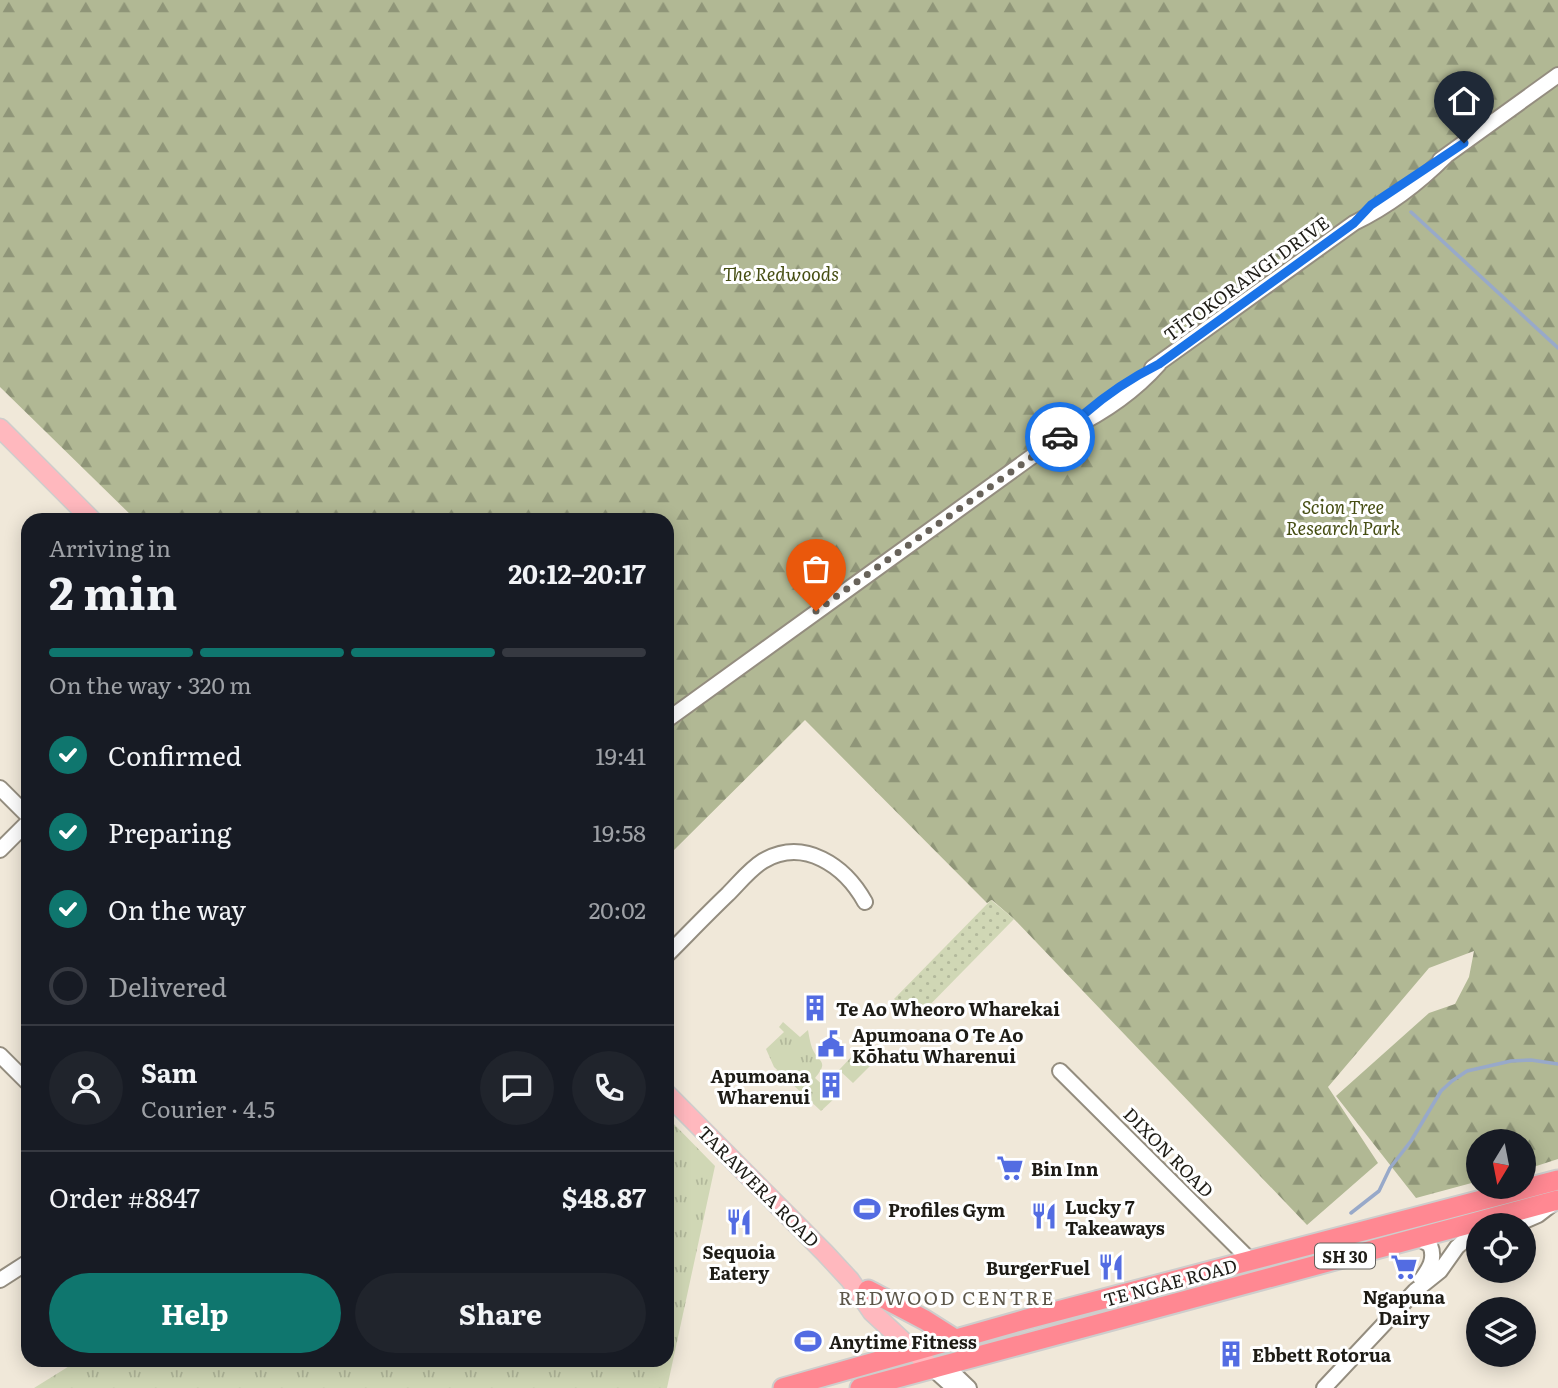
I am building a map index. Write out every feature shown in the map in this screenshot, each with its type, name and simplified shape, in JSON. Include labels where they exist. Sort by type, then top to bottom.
[{"type":"highway","name":"TE NGAE ROAD","points":[[783,1388],[955,1339],[1558,1180]]},
{"type":"highway","name":"TE NGAE ROAD","points":[[860,1388],[1558,1200]]},
{"type":"highway","points":[[868,1290],[955,1339]]},
{"type":"main road","points":[[0,428],[85,513]]},
{"type":"main road","name":"TARAWERA ROAD","points":[[674,1101],[792,1218],[850,1280],[872,1312],[919,1349]]},
{"type":"main road","name":"TARAWERA ROAD","points":[[850,1280],[868,1290],[919,1349]]},
{"type":"main road","points":[[919,1349],[939,1367]]},
{"type":"street","name":"TĪTOKORANGI DRIVE","points":[[674,715],[1070,429],[1115,390],[1159,364],[1354,223],[1378,212],[1427,176],[1446,156],[1558,75]]},
{"type":"street","points":[[0,788],[21,809]]},
{"type":"street","points":[[0,850],[21,829]]},
{"type":"street","points":[[674,948],[757,865],[784,853],[812,854],[829,863],[852,883],[865,902]]},
{"type":"street","points":[[0,1055],[21,1076]]},
{"type":"street","name":"DIXON ROAD","points":[[1060,1072],[1251,1261]]},
{"type":"street","points":[[1536,1216],[1558,1200]]},
{"type":"street","points":[[1415,1291],[1431,1265],[1433,1255],[1430,1245],[1416,1237]]},
{"type":"street","points":[[1324,1388],[1415,1291],[1440,1271],[1466,1240]]},
{"type":"street","points":[[0,1280],[21,1266]]},
{"type":"street","points":[[939,1367],[954,1388]]},
{"type":"street","points":[[939,1367],[969,1388]]},
{"type":"green space","points":[[0,0],[1558,0],[1558,1159],[1536,1166],[1536,1129],[1466,1129],[1466,1185],[1416,1198],[1336,1096],[1429,1013],[1455,1004],[1469,977],[1474,951],[1429,968],[1328,1087],[1378,1163],[1307,1225],[1014,919],[992,900],[987,903],[805,720],[674,850],[674,513],[129,513],[0,387]]},
{"type":"green space","points":[[991,900],[1014,919],[919,1016],[894,999]]},
{"type":"green space","points":[[783,1022],[800,1037],[808,1030],[814,1053],[822,1065],[815,1078],[836,1097],[821,1111],[774,1067],[766,1049],[784,1032],[779,1027]]},
{"type":"green space","points":[[855,1053],[871,1065],[853,1083],[839,1070]]},
{"type":"green space","points":[[674,1124],[715,1166],[674,1356]]},
{"type":"green space","points":[[68,1367],[672,1367],[667,1388],[34,1388]]},
{"type":"waterway","points":[[1411,212],[1558,348]]},
{"type":"waterway","points":[[1351,1213],[1379,1191],[1390,1168],[1411,1141],[1441,1091],[1452,1081],[1467,1071],[1511,1061],[1531,1060],[1558,1064]]},
{"type":"way so far","points":[[816,611],[1060,437]]},
{"type":"place","name":"Te Ao Wheoro Wharekai","points":[[815,1008]]},
{"type":"place","name":"Apumoana O Te Ao Kōhatu Wharenui","points":[[831,1044]]},
{"type":"place","name":"Apumoana Wharenui","points":[[831,1085]]},
{"type":"place","name":"Bin Inn","points":[[1010,1168]]},
{"type":"place","name":"Profiles Gym","points":[[867,1209]]},
{"type":"place","name":"Lucky 7 Takeaways","points":[[1044,1216]]},
{"type":"place","name":"Sequoia Eatery","points":[[739,1222]]},
{"type":"place","name":"BurgerFuel","points":[[1111,1267]]},
{"type":"place","name":"Ngapuna Dairy","points":[[1404,1267]]},
{"type":"place","name":"Anytime Fitness","points":[[808,1341]]},
{"type":"place","name":"Ebbett Rotorua","points":[[1231,1354]]},
{"type":"district","name":"REDWOOD CENTRE","points":[[947,1297]]},
{"type":"route","points":[[1060,437],[1115,390],[1159,364],[1354,223],[1371,205],[1464,143]]},
{"type":"park label","name":"The Redwoods","points":[[781,273]]},
{"type":"park label","name":"Scion Tree Research Park","points":[[1343,516]]}]
